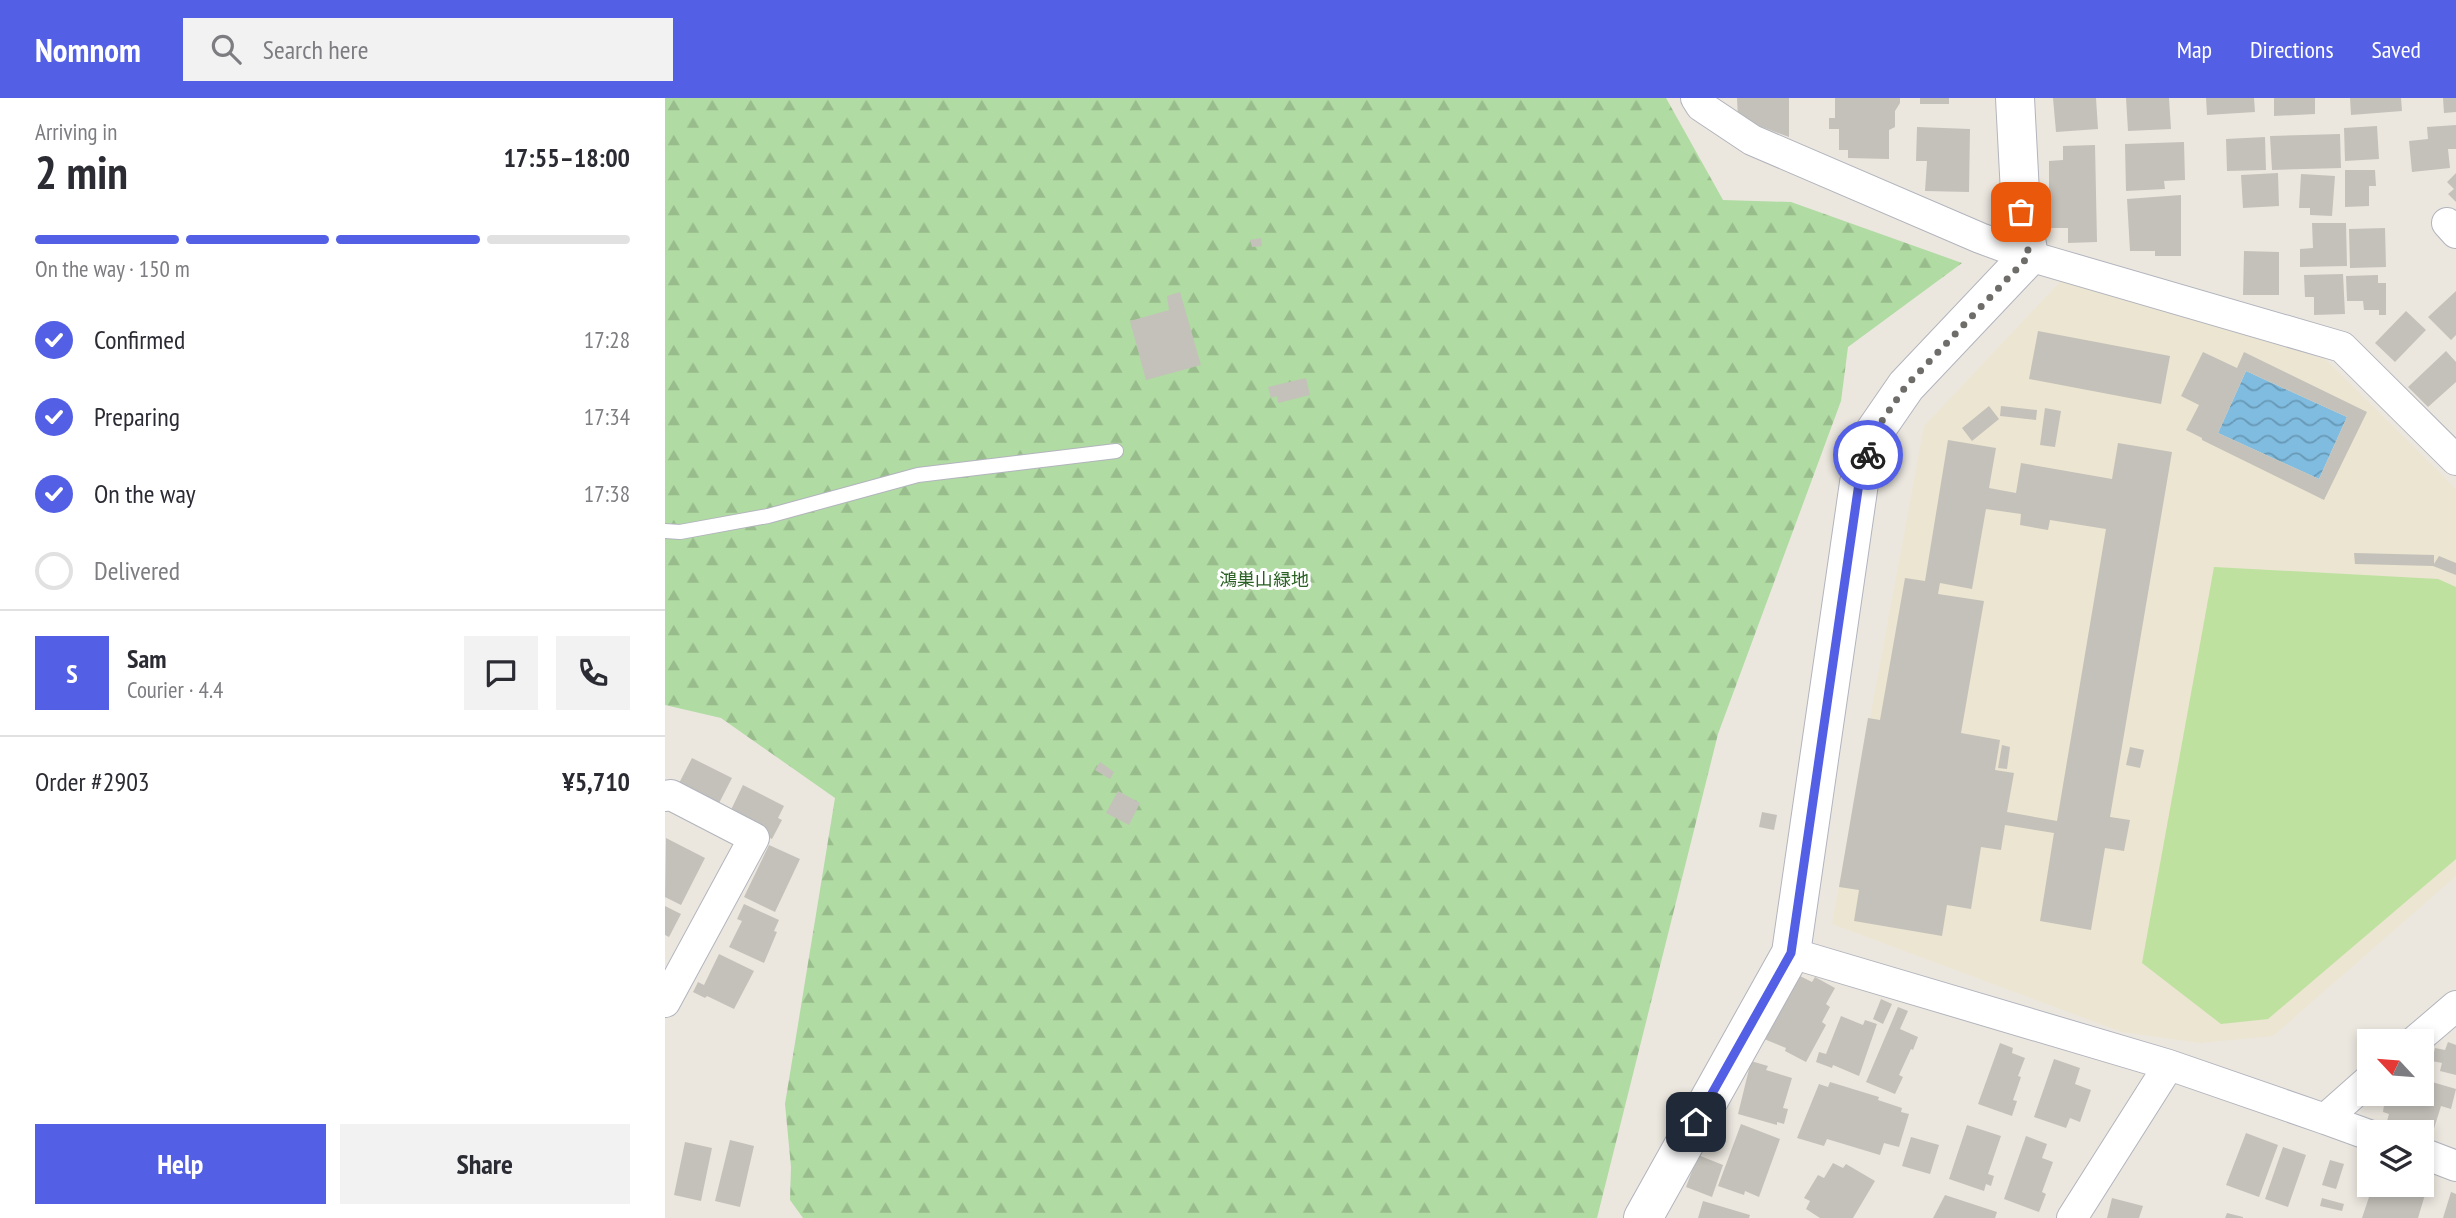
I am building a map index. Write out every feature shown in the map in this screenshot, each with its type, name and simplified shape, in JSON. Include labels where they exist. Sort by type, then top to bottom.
[{"type":"street","points":[[1696,98],[1701,106],[1752,140],[1980,238],[2029,256],[2342,347],[2456,460]]},
{"type":"street","points":[[2015,98],[2021,212],[2029,256]]},
{"type":"street","points":[[1643,1218],[1791,953],[1859,483],[1875,431],[1906,386],[2029,256]]},
{"type":"street","points":[[665,796],[671,795],[754,838],[672,972],[665,1002]]},
{"type":"street","points":[[1791,953],[2169,1065],[2357,1131]]},
{"type":"street","points":[[2429,1029],[2456,1006]]},
{"type":"street","points":[[2072,1218],[2169,1065]]},
{"type":"street","points":[[2325,1119],[2357,1091]]},
{"type":"street","points":[[2434,1158],[2456,1166]]},
{"type":"lane","points":[[665,531],[680,532],[768,516],[918,475],[1116,451]]},
{"type":"shaded area","points":[[2061,281],[2325,359],[2456,489],[2456,876],[2273,1036],[2200,1043],[2122,1032],[1832,924],[1924,426]]},
{"type":"green space","name":"鴻巣山緑地","points":[[665,98],[1666,98],[1723,200],[1791,202],[1962,263],[1848,347],[1841,401],[1718,734],[1597,1218],[803,1218],[790,1200],[791,1167],[785,1104],[835,798],[721,718],[665,705]]},
{"type":"green space","points":[[2214,567],[2438,579],[2456,587],[2456,859],[2268,1019],[2221,1024],[2142,963]]},
{"type":"water","points":[[2246,371],[2347,417],[2319,479],[2218,433]]},
{"type":"building","points":[[1737,98],[1789,98],[1789,137],[1738,118]]},
{"type":"building","points":[[1835,98],[1900,98],[1895,111],[1895,127],[1889,130],[1889,159],[1848,158],[1848,150],[1839,150],[1839,129],[1829,129],[1829,118],[1835,118]]},
{"type":"building","points":[[1920,98],[1949,98],[1949,104],[1920,104]]},
{"type":"building","points":[[2053,98],[2096,98],[2098,129],[2056,132]]},
{"type":"building","points":[[2126,98],[2169,98],[2171,129],[2128,131]]},
{"type":"building","points":[[2206,98],[2254,98],[2255,112],[2207,115]]},
{"type":"building","points":[[2274,98],[2315,98],[2315,114],[2274,116]]},
{"type":"building","points":[[2350,98],[2401,98],[2402,111],[2351,115]]},
{"type":"building","points":[[2443,98],[2456,98],[2456,112],[2444,113]]},
{"type":"building","points":[[2456,125],[2456,149],[2448,149],[2450,168],[2412,172],[2409,141],[2428,139],[2427,127]]},
{"type":"building","points":[[2377,126],[2379,159],[2345,161],[2344,128]]},
{"type":"building","points":[[1917,127],[1970,129],[1969,192],[1925,191],[1927,161],[1916,161]]},
{"type":"building","points":[[2340,134],[2341,168],[2272,170],[2270,136]]},
{"type":"building","points":[[2265,137],[2266,170],[2227,171],[2226,139]]},
{"type":"building","points":[[2184,142],[2185,180],[2164,181],[2165,189],[2126,191],[2125,144]]},
{"type":"building","points":[[2095,145],[2097,242],[2068,243],[2068,228],[2049,228],[2049,161],[2063,160],[2063,146]]},
{"type":"building","points":[[2345,170],[2375,170],[2376,186],[2369,186],[2369,206],[2345,207]]},
{"type":"building","points":[[2278,173],[2279,206],[2243,208],[2241,175]]},
{"type":"building","points":[[2456,173],[2456,202],[2448,194],[2454,189],[2447,182]]},
{"type":"building","points":[[2301,174],[2335,176],[2332,216],[2310,215],[2310,208],[2299,208]]},
{"type":"building","points":[[2181,195],[2181,256],[2155,256],[2155,251],[2130,251],[2127,199]]},
{"type":"building","points":[[2312,223],[2346,223],[2347,266],[2300,267],[2300,249],[2313,248]]},
{"type":"building","points":[[2385,228],[2386,267],[2350,268],[2349,229]]},
{"type":"building","points":[[1261,238],[1262,246],[1252,247],[1250,240]]},
{"type":"building","points":[[2244,251],[2279,252],[2279,295],[2243,295]]},
{"type":"building","points":[[2343,274],[2345,314],[2314,315],[2314,297],[2305,297],[2304,275]]},
{"type":"building","points":[[2378,275],[2378,283],[2386,283],[2386,315],[2379,315],[2379,310],[2364,310],[2363,301],[2347,301],[2346,276]]},
{"type":"building","points":[[2456,291],[2456,335],[2451,340],[2428,317]]},
{"type":"building","points":[[1180,292],[1201,365],[1146,380],[1130,321],[1169,310],[1167,296]]},
{"type":"building","points":[[2406,311],[2426,330],[2395,362],[2375,343]]},
{"type":"building","points":[[2038,331],[2170,356],[2161,404],[2029,379]]},
{"type":"building","points":[[2446,351],[2456,362],[2456,382],[2428,407],[2408,387]]},
{"type":"building","points":[[2203,352],[2237,368],[2244,352],[2367,412],[2324,500],[2186,430],[2199,405],[2181,396]],"holes":[[[2246,371],[2347,417],[2319,479],[2218,433]]]},
{"type":"building","points":[[1306,378],[1310,395],[1278,403],[1277,396],[1271,398],[1268,387]]},
{"type":"building","points":[[1989,406],[1999,419],[1972,441],[1962,428]]},
{"type":"building","points":[[2001,406],[2037,410],[2036,420],[2000,416]]},
{"type":"building","points":[[2045,408],[2061,411],[2055,447],[2040,445]]},
{"type":"building","points":[[1948,440],[1996,448],[1989,488],[2016,493],[2021,463],[2112,479],[2118,443],[2172,452],[2110,817],[2130,820],[2124,851],[2105,848],[2091,930],[2040,921],[2054,833],[2005,825],[2001,850],[1981,847],[1971,909],[1947,905],[1942,936],[1854,921],[1859,890],[1839,887],[1868,718],[1880,720],[1905,578],[1925,581]],"holes":[[[1986,509],[2021,514],[2020,525],[2048,530],[2050,520],[2106,529],[2057,821],[2007,812],[2014,773],[1995,770],[2000,740],[1961,733],[1984,601],[1938,594],[1940,583],[1972,589]]]},
{"type":"building","points":[[2354,553],[2434,555],[2434,564],[2439,556],[2456,563],[2456,575],[2433,566],[2355,564]]},
{"type":"building","points":[[2002,745],[2010,747],[2007,769],[1998,768]]},
{"type":"building","points":[[2130,747],[2144,750],[2140,768],[2126,765]]},
{"type":"building","points":[[692,758],[732,778],[716,809],[676,789]]},
{"type":"building","points":[[1100,762],[1114,772],[1110,779],[1095,770]]},
{"type":"building","points":[[743,785],[784,806],[778,818],[782,820],[772,839],[728,816]]},
{"type":"building","points":[[1118,791],[1140,803],[1129,825],[1106,813]]},
{"type":"building","points":[[1762,812],[1777,815],[1774,830],[1759,827]]},
{"type":"building","points":[[666,838],[705,858],[681,905],[665,897]]},
{"type":"building","points":[[769,845],[800,859],[775,912],[744,897]]},
{"type":"building","points":[[744,904],[779,920],[764,963],[729,947],[742,921],[737,919]]},
{"type":"building","points":[[665,906],[681,914],[669,937],[665,935]]},
{"type":"building","points":[[719,954],[754,971],[734,1009],[693,992],[698,982],[704,985]]},
{"type":"building","points":[[1800,976],[1812,982],[1815,977],[1835,988],[1826,1004],[1830,1007],[1822,1022],[1826,1025],[1806,1062],[1785,1051],[1786,1048],[1764,1039]]},
{"type":"building","points":[[1881,999],[1892,1004],[1883,1024],[1873,1019]]},
{"type":"building","points":[[1898,1007],[1908,1011],[1900,1029],[1918,1037],[1899,1075],[1903,1077],[1895,1094],[1866,1082]]},
{"type":"building","points":[[1841,1016],[1863,1025],[1865,1020],[1877,1024],[1859,1076],[1833,1065],[1832,1068],[1816,1062],[1819,1052],[1826,1054]]},
{"type":"building","points":[[2448,1042],[2456,1045],[2456,1075],[2440,1071],[2442,1063],[2434,1061],[2435,1048],[2445,1050]]},
{"type":"building","points":[[2000,1043],[2013,1048],[2012,1053],[2025,1058],[2018,1076],[2021,1077],[2013,1100],[2017,1101],[2012,1116],[1978,1104]]},
{"type":"building","points":[[2054,1059],[2080,1068],[2075,1084],[2091,1090],[2080,1122],[2070,1118],[2066,1128],[2034,1117]]},
{"type":"building","points":[[1751,1061],[1768,1066],[1766,1070],[1792,1078],[1783,1108],[1788,1109],[1784,1124],[1777,1122],[1777,1125],[1738,1114]]},
{"type":"building","points":[[1830,1082],[1879,1097],[1878,1100],[1902,1108],[1901,1112],[1909,1114],[1899,1147],[1884,1143],[1880,1155],[1827,1139],[1824,1146],[1797,1138],[1819,1084],[1828,1087]]},
{"type":"building","points":[[2434,1083],[2456,1089],[2451,1109],[2441,1106],[2434,1129],[2434,1120],[2387,1120],[2389,1114],[2383,1112],[2384,1106],[2434,1106]]},
{"type":"building","points":[[1741,1124],[1780,1139],[1759,1197],[1745,1191],[1744,1195],[1718,1186]]},
{"type":"building","points":[[1967,1125],[2001,1136],[1988,1174],[1994,1176],[1991,1186],[1986,1184],[1984,1191],[1949,1179]]},
{"type":"building","points":[[2246,1133],[2278,1145],[2259,1197],[2226,1185]]},
{"type":"building","points":[[2026,1136],[2047,1144],[2042,1158],[2053,1162],[2042,1192],[2046,1194],[2039,1212],[2004,1199]]},
{"type":"building","points":[[1911,1137],[1939,1145],[1930,1174],[1902,1166]]},
{"type":"building","points":[[730,1140],[754,1146],[740,1207],[715,1201]]},
{"type":"building","points":[[685,1142],[712,1148],[701,1201],[674,1195]]},
{"type":"building","points":[[2283,1147],[2306,1155],[2288,1207],[2265,1199]]},
{"type":"building","points":[[1698,1155],[1723,1165],[1712,1197],[1686,1187]]},
{"type":"building","points":[[2330,1160],[2344,1164],[2336,1189],[2322,1185]]},
{"type":"building","points":[[1833,1163],[1843,1168],[1846,1164],[1875,1181],[1853,1218],[1820,1218],[1806,1209],[1810,1201],[1804,1198],[1818,1175],[1824,1178]]},
{"type":"building","points":[[2451,1192],[2456,1194],[2456,1218],[2443,1218]]},
{"type":"building","points":[[1945,1195],[1997,1212],[1995,1218],[1933,1218]]},
{"type":"building","points":[[2369,1197],[2424,1197],[2418,1218],[2362,1218]]},
{"type":"building","points":[[2112,1198],[2143,1206],[2139,1218],[2107,1218]]},
{"type":"building","points":[[2322,1198],[2344,1204],[2342,1211],[2320,1206]]},
{"type":"building","points":[[1703,1201],[1750,1215],[1749,1218],[1698,1218]]},
{"type":"building","points":[[2227,1213],[2243,1217],[2243,1218],[2225,1218]]},
{"type":"way so far","points":[[1868,455],[1875,431],[1906,386],[2029,256],[2021,212]]},
{"type":"route","points":[[1696,1122],[1791,953],[1859,483],[1868,455]]}]
